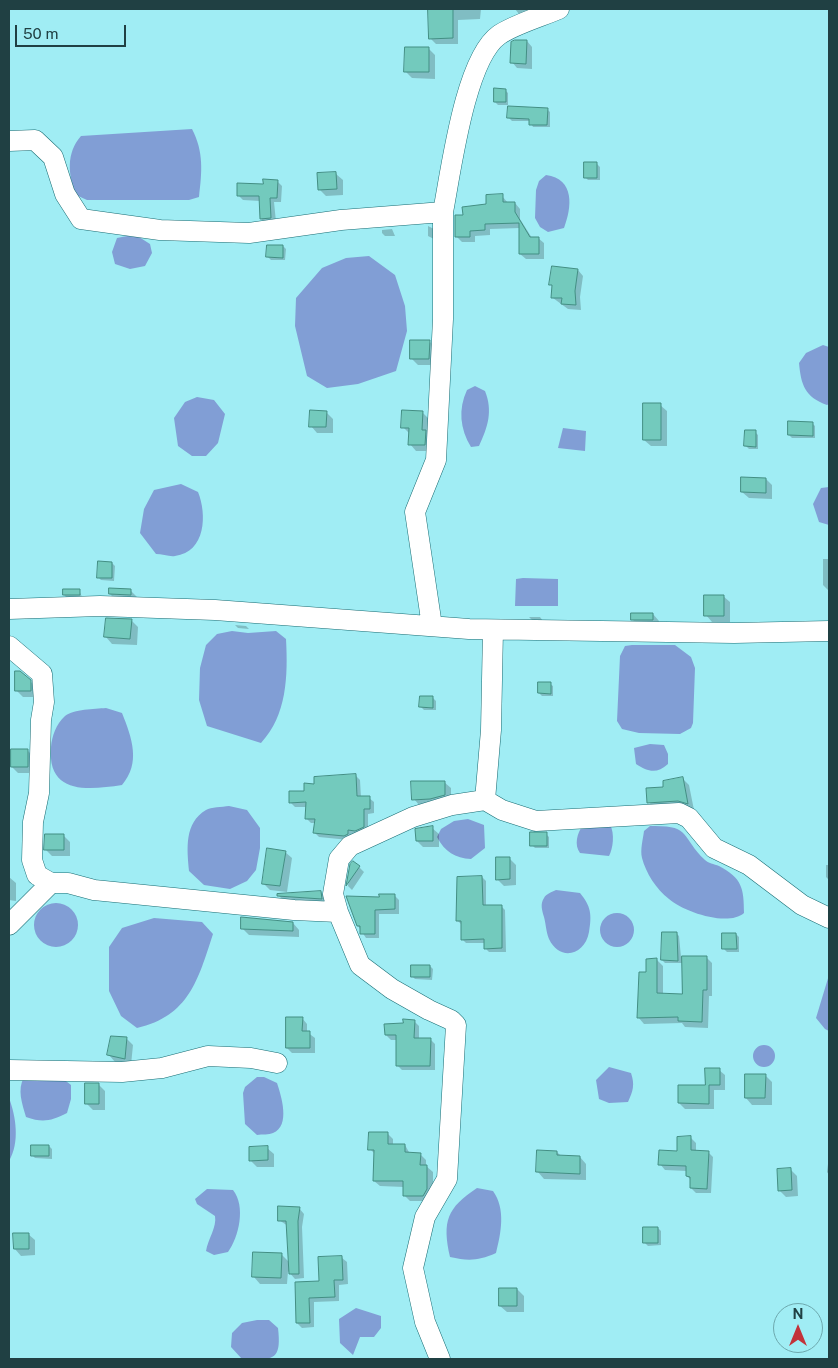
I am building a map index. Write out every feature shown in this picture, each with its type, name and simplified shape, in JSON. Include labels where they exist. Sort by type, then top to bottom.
[{"type":"street","points":[[432,626],[415,512],[436,460],[443,319],[443,212],[468,92],[481,57],[499,35],[559,9]]},
{"type":"street","points":[[9,141],[35,140],[53,157],[65,194],[81,218],[160,230],[249,233],[341,220],[443,212]]},
{"type":"street","points":[[9,609],[100,606],[215,610],[493,630],[734,633],[829,631]]},
{"type":"street","points":[[485,800],[491,730],[493,630]]},
{"type":"street","points":[[9,646],[42,674],[44,702],[41,720],[39,793],[33,822],[32,860],[37,875],[51,883],[68,882],[94,890],[294,910],[338,912]]},
{"type":"street","points":[[440,1359],[425,1322],[413,1268],[425,1217],[447,1179],[452,1132],[456,1025],[452,1020],[429,1010],[392,989],[360,965],[338,912],[333,894],[339,858],[350,846],[413,817],[452,805],[485,800],[502,810],[536,822],[679,813],[689,818],[714,848],[749,865],[802,905],[829,918]]},
{"type":"street","points":[[9,925],[51,883]]},
{"type":"street","points":[[9,1070],[122,1072],[162,1068],[208,1056],[251,1058],[277,1063]]},
{"type":"water","points":[[192,129],[200,154],[199,197],[189,200],[87,200],[76,195],[71,180],[70,164],[73,150],[81,136]]},
{"type":"water","points":[[546,175],[562,182],[567,188],[569,195],[569,211],[564,228],[548,232],[540,227],[535,218],[536,190],[539,181]]},
{"type":"water","points":[[127,236],[139,237],[150,244],[152,253],[145,266],[130,269],[115,264],[112,252],[117,238]]},
{"type":"water","points":[[369,256],[395,275],[405,306],[407,331],[396,371],[358,384],[327,388],[307,376],[295,326],[296,298],[322,268],[346,258]]},
{"type":"water","points":[[823,345],[829,347],[829,404],[827,405],[809,394],[801,378],[799,363],[806,353]]},
{"type":"water","points":[[475,386],[485,391],[489,412],[487,426],[479,446],[471,447],[464,433],[461,412],[467,390]]},
{"type":"water","points":[[197,397],[214,400],[225,414],[218,443],[206,456],[192,456],[178,446],[174,418],[185,402]]},
{"type":"water","points":[[563,428],[586,431],[585,451],[558,448]]},
{"type":"water","points":[[181,484],[198,492],[203,511],[202,531],[193,547],[185,553],[173,556],[156,554],[140,533],[144,509],[154,490]]},
{"type":"water","points":[[829,487],[829,525],[819,522],[813,504],[821,488]]},
{"type":"water","points":[[516,579],[558,579],[558,606],[515,606]]},
{"type":"water","points":[[232,631],[248,633],[276,631],[286,639],[286,681],[281,708],[270,732],[261,743],[207,726],[199,700],[200,668],[206,645],[217,634]]},
{"type":"water","points":[[675,645],[691,657],[695,668],[693,723],[691,728],[680,734],[639,733],[622,729],[617,721],[620,656],[625,646]]},
{"type":"water","points":[[106,708],[122,713],[129,732],[133,759],[128,777],[122,785],[96,788],[72,786],[56,774],[52,763],[51,747],[53,734],[62,719],[69,714],[84,710]]},
{"type":"water","points":[[650,744],[664,745],[668,754],[668,764],[656,771],[645,769],[636,764],[634,748]]},
{"type":"water","points":[[229,806],[247,810],[260,828],[260,848],[256,870],[247,881],[230,889],[204,885],[189,871],[188,854],[190,829],[199,815],[208,809]]},
{"type":"water","points":[[468,819],[484,825],[485,848],[471,859],[451,853],[443,847],[437,837],[441,829],[454,821]]},
{"type":"water","points":[[583,825],[610,825],[613,832],[613,841],[609,856],[580,853],[577,839]]},
{"type":"water","points":[[650,826],[663,826],[679,830],[705,860],[727,870],[733,875],[742,890],[744,913],[728,919],[706,916],[685,909],[664,895],[652,880],[642,858],[641,848],[644,831]]},
{"type":"water","points":[[556,890],[580,893],[590,911],[590,926],[587,940],[583,946],[572,953],[559,951],[547,934],[542,903],[546,895]]},
{"type":"water","points":[[60,903],[72,909],[77,916],[77,934],[72,941],[65,946],[52,947],[44,944],[37,937],[34,921],[37,913],[44,906]]},
{"type":"water","points":[[617,913],[624,914],[629,918],[633,923],[633,937],[629,942],[624,946],[617,947],[610,946],[605,942],[601,937],[600,930],[601,923],[605,918],[610,914]]},
{"type":"water","points":[[154,918],[202,922],[213,934],[196,981],[189,994],[169,1015],[137,1028],[121,1016],[109,991],[109,947],[122,928]]},
{"type":"water","points":[[829,975],[829,1031],[816,1018]]},
{"type":"water","points":[[760,1045],[768,1045],[775,1052],[775,1060],[768,1067],[760,1067],[753,1060],[753,1052]]},
{"type":"water","points":[[609,1067],[631,1073],[633,1088],[628,1102],[609,1103],[599,1099],[596,1080]]},
{"type":"water","points":[[57,1074],[71,1085],[71,1099],[67,1113],[47,1120],[26,1117],[21,1092],[24,1077]]},
{"type":"water","points":[[257,1077],[264,1077],[277,1083],[281,1095],[282,1124],[279,1129],[271,1134],[257,1135],[245,1124],[243,1093],[245,1087]]},
{"type":"water","points":[[9,1098],[14,1113],[16,1138],[9,1161]]},
{"type":"water","points":[[477,1188],[493,1191],[500,1205],[501,1229],[496,1253],[473,1260],[450,1257],[447,1234],[449,1216],[459,1202]]},
{"type":"water","points":[[207,1189],[233,1190],[237,1197],[240,1221],[232,1246],[228,1252],[214,1255],[206,1251],[215,1224],[215,1216],[197,1204],[195,1199]]},
{"type":"water","points":[[356,1308],[381,1316],[381,1328],[374,1337],[360,1337],[353,1355],[340,1343],[339,1319]]},
{"type":"water","points":[[269,1320],[278,1328],[278,1348],[273,1357],[242,1359],[231,1347],[232,1333],[242,1323]]},
{"type":"building","points":[[428,9],[453,9],[453,38],[429,39]]},
{"type":"building","points":[[527,40],[526,64],[510,63],[511,42]]},
{"type":"building","points":[[405,47],[429,47],[429,72],[404,72]]},
{"type":"building","points":[[494,88],[506,89],[506,102],[494,102]]},
{"type":"building","points":[[508,106],[548,108],[547,125],[529,125],[529,119],[507,118]]},
{"type":"building","points":[[584,162],[597,162],[597,178],[584,178]]},
{"type":"building","points":[[336,172],[337,189],[318,190],[317,173]]},
{"type":"building","points":[[263,179],[278,180],[277,198],[270,198],[271,218],[260,219],[259,196],[237,196],[237,183],[263,184]]},
{"type":"building","points":[[503,194],[503,202],[515,202],[515,212],[530,237],[539,237],[539,254],[519,254],[519,223],[485,224],[485,230],[470,231],[470,237],[455,237],[455,215],[463,215],[462,207],[486,204],[486,195]]},
{"type":"building","points":[[267,245],[283,245],[283,258],[266,257]]},
{"type":"building","points":[[552,266],[578,269],[575,291],[576,305],[561,304],[562,298],[551,298],[552,285],[549,285]]},
{"type":"building","points":[[410,340],[430,340],[429,359],[410,359]]},
{"type":"building","points":[[643,403],[661,403],[661,440],[643,440]]},
{"type":"building","points":[[310,410],[327,411],[326,427],[309,427]]},
{"type":"building","points":[[402,410],[423,411],[422,430],[426,430],[425,445],[408,445],[409,428],[401,428]]},
{"type":"building","points":[[788,421],[813,422],[813,436],[788,435]]},
{"type":"building","points":[[745,430],[756,430],[756,447],[744,446]]},
{"type":"building","points":[[741,477],[766,478],[766,493],[741,492]]},
{"type":"building","points":[[98,561],[112,562],[112,578],[97,578]]},
{"type":"building","points":[[109,588],[131,589],[131,595],[109,594]]},
{"type":"building","points":[[63,589],[80,589],[80,595],[63,595]]},
{"type":"building","points":[[704,595],[724,595],[724,616],[704,616]]},
{"type":"building","points":[[631,613],[653,613],[653,620],[631,620]]},
{"type":"building","points":[[106,618],[132,619],[130,639],[104,637]]},
{"type":"building","points":[[15,671],[20,671],[31,680],[31,691],[15,691]]},
{"type":"building","points":[[538,682],[551,682],[551,694],[538,693]]},
{"type":"building","points":[[420,696],[433,696],[433,708],[419,707]]},
{"type":"building","points":[[11,749],[28,749],[28,767],[11,767]]},
{"type":"building","points":[[356,774],[357,796],[370,796],[370,809],[364,809],[364,827],[355,831],[348,830],[348,834],[344,836],[313,833],[315,819],[305,819],[306,802],[289,803],[289,791],[304,791],[304,783],[314,784],[314,777]]},
{"type":"building","points":[[683,777],[688,804],[678,801],[647,803],[646,788],[663,787],[663,781]]},
{"type":"building","points":[[411,781],[445,781],[445,795],[430,799],[412,800]]},
{"type":"building","points":[[433,826],[433,841],[416,841],[415,829]]},
{"type":"building","points":[[530,832],[547,832],[547,846],[530,846]]},
{"type":"building","points":[[45,834],[64,834],[64,850],[44,850]]},
{"type":"building","points":[[267,848],[286,851],[280,886],[262,884]]},
{"type":"building","points":[[496,857],[510,857],[510,879],[496,880]]},
{"type":"building","points":[[353,861],[360,866],[346,886],[350,864]]},
{"type":"building","points":[[482,876],[483,905],[502,905],[502,948],[484,949],[484,939],[461,940],[461,921],[456,921],[457,877]]},
{"type":"building","points":[[321,891],[322,899],[277,896],[277,894]]},
{"type":"building","points":[[379,894],[395,894],[395,909],[375,910],[375,934],[360,934],[360,926],[357,926],[346,896],[379,897]]},
{"type":"building","points":[[241,917],[293,922],[293,931],[241,929]]},
{"type":"building","points":[[662,932],[677,932],[678,961],[661,960]]},
{"type":"building","points":[[722,933],[736,933],[737,949],[722,949]]},
{"type":"building","points":[[682,956],[707,956],[707,990],[703,990],[702,1022],[678,1021],[678,1017],[637,1018],[639,972],[646,972],[646,959],[657,958],[657,993],[682,994]]},
{"type":"building","points":[[411,965],[430,965],[430,977],[411,977]]},
{"type":"building","points":[[286,1017],[303,1017],[302,1031],[310,1031],[310,1048],[286,1048]]},
{"type":"building","points":[[403,1019],[415,1020],[414,1038],[431,1038],[430,1066],[396,1066],[396,1035],[385,1035],[384,1024],[403,1023]]},
{"type":"building","points":[[111,1036],[127,1037],[125,1059],[107,1055]]},
{"type":"building","points":[[705,1068],[720,1068],[720,1085],[709,1085],[709,1104],[678,1103],[678,1085],[705,1085]]},
{"type":"building","points":[[745,1074],[766,1074],[765,1098],[745,1098]]},
{"type":"building","points":[[85,1083],[99,1083],[99,1104],[85,1104]]},
{"type":"building","points":[[369,1132],[388,1132],[388,1144],[405,1144],[405,1152],[421,1153],[420,1165],[427,1165],[427,1189],[423,1196],[403,1196],[403,1181],[373,1181],[374,1150],[368,1150]]},
{"type":"building","points":[[691,1136],[691,1150],[709,1151],[707,1189],[690,1188],[690,1177],[686,1176],[686,1166],[658,1165],[659,1150],[677,1151],[677,1137]]},
{"type":"building","points":[[31,1145],[49,1145],[49,1156],[31,1156]]},
{"type":"building","points":[[268,1146],[268,1160],[249,1161],[249,1147]]},
{"type":"building","points":[[537,1150],[557,1151],[557,1155],[580,1156],[580,1174],[536,1172]]},
{"type":"building","points":[[791,1168],[792,1190],[778,1191],[777,1169]]},
{"type":"building","points":[[278,1206],[300,1207],[298,1221],[299,1274],[289,1274],[286,1221],[278,1221]]},
{"type":"building","points":[[643,1227],[658,1227],[658,1243],[643,1243]]},
{"type":"building","points":[[13,1233],[29,1233],[29,1249],[14,1249]]},
{"type":"building","points":[[253,1252],[282,1253],[281,1278],[252,1277]]},
{"type":"building","points":[[342,1256],[343,1280],[334,1280],[335,1297],[309,1298],[310,1323],[296,1323],[295,1282],[319,1281],[318,1257]]},
{"type":"building","points":[[499,1288],[517,1288],[517,1306],[499,1306]]}]
